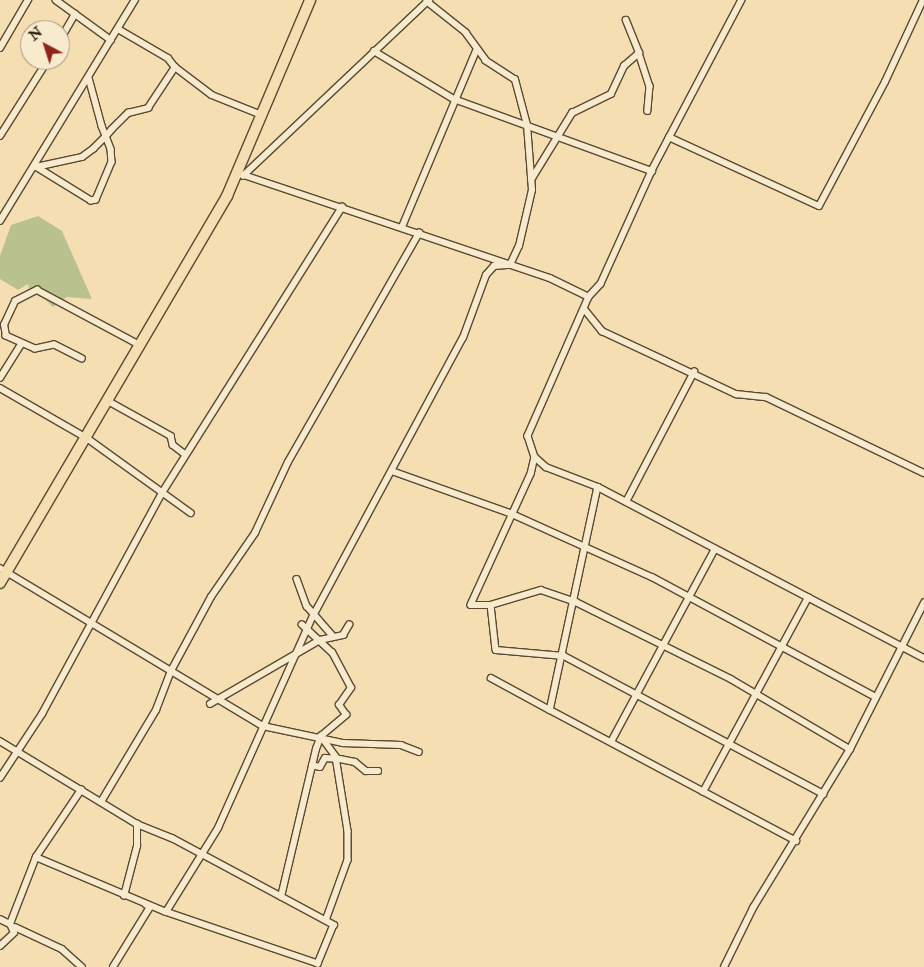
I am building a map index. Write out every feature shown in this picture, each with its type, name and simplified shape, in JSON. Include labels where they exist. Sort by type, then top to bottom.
[{"type":"highway","points":[[0,583],[4,569],[88,438],[241,174],[262,116],[310,0]]},
{"type":"street","points":[[0,48],[28,0]]},
{"type":"street","points":[[56,0],[111,40]]},
{"type":"street","points":[[0,221],[36,167],[135,0]]},
{"type":"street","points":[[742,0],[652,171],[601,284],[588,297],[586,311],[528,436],[535,456],[546,468],[598,487],[808,598],[903,645],[924,658]]},
{"type":"street","points":[[669,137],[818,206],[885,82],[922,0]]},
{"type":"street","points":[[510,265],[526,227],[531,180],[528,125],[515,80],[476,51],[466,33],[428,1],[241,174],[510,265],[588,297]]},
{"type":"street","points":[[70,23],[75,14]]},
{"type":"street","points":[[626,21],[650,86],[648,111]]},
{"type":"street","points":[[118,29],[168,58],[175,67],[212,95],[262,116]]},
{"type":"street","points":[[374,51],[454,98],[652,171]]},
{"type":"street","points":[[402,228],[454,98],[476,51]]},
{"type":"street","points":[[531,180],[572,113],[611,94],[624,66],[639,53]]},
{"type":"street","points":[[36,167],[82,157],[128,113],[148,108],[175,67]]},
{"type":"street","points":[[0,136],[42,70]]},
{"type":"street","points":[[36,167],[91,201],[96,200],[112,169],[106,136],[89,78]]},
{"type":"street","points":[[0,778],[19,751],[185,454],[342,207]]},
{"type":"street","points":[[101,802],[156,710],[171,671],[211,597],[255,533],[288,462],[419,233]]},
{"type":"street","points":[[166,912],[200,854],[218,828],[293,658],[304,627],[314,613],[463,338],[486,275],[494,266],[510,265]]},
{"type":"street","points":[[82,359],[54,345],[36,349],[6,336],[4,325],[15,301],[33,290],[140,346]]},
{"type":"street","points":[[586,311],[602,331],[694,372],[736,394],[766,397],[924,473]]},
{"type":"street","points":[[0,378],[21,344]]},
{"type":"street","points":[[626,502],[694,372]]},
{"type":"street","points":[[0,388],[88,438],[190,513]]},
{"type":"street","points":[[108,401],[171,436],[173,445],[185,454]]},
{"type":"street","points":[[535,456],[531,474],[510,513],[471,605],[491,605],[541,590],[576,602],[663,644],[756,693],[850,749]]},
{"type":"street","points":[[392,471],[510,513],[690,596],[876,697]]},
{"type":"street","points":[[550,710],[576,602],[584,548],[598,487]]},
{"type":"street","points":[[611,742],[715,549]]},
{"type":"street","points":[[4,569],[171,671],[216,701],[263,726],[344,742],[401,745],[420,752]]},
{"type":"street","points":[[297,579],[314,613],[332,635]]},
{"type":"street","points":[[703,792],[808,598]]},
{"type":"street","points":[[724,967],[753,908],[796,841],[850,749],[924,603]]},
{"type":"street","points":[[491,605],[496,650],[564,656],[824,794]]},
{"type":"street","points":[[210,704],[293,658],[319,641],[332,635],[343,635],[349,625]]},
{"type":"street","points":[[281,897],[312,765],[321,736],[346,715],[339,705],[351,688],[319,641],[304,627]]},
{"type":"street","points":[[491,678],[796,841]]},
{"type":"street","points":[[321,736],[337,759],[348,831],[348,860],[327,918]]},
{"type":"street","points":[[0,741],[137,824],[200,854],[281,897],[327,918],[334,925],[318,964],[150,907],[36,857]]},
{"type":"street","points":[[312,765],[320,768],[325,758],[337,759],[355,762],[366,771],[378,771]]},
{"type":"street","points":[[0,946],[12,925],[36,857],[81,790]]},
{"type":"street","points":[[122,895],[137,846],[137,824]]},
{"type":"street","points":[[122,895],[166,912]]},
{"type":"street","points":[[113,967],[150,907]]},
{"type":"street","points":[[0,919],[62,949],[82,967]]},
{"type":"green space","points":[[38,216],[62,231],[92,299],[67,297],[53,307],[40,294],[30,293],[28,284],[18,290],[0,279],[0,256],[11,225]]}]
